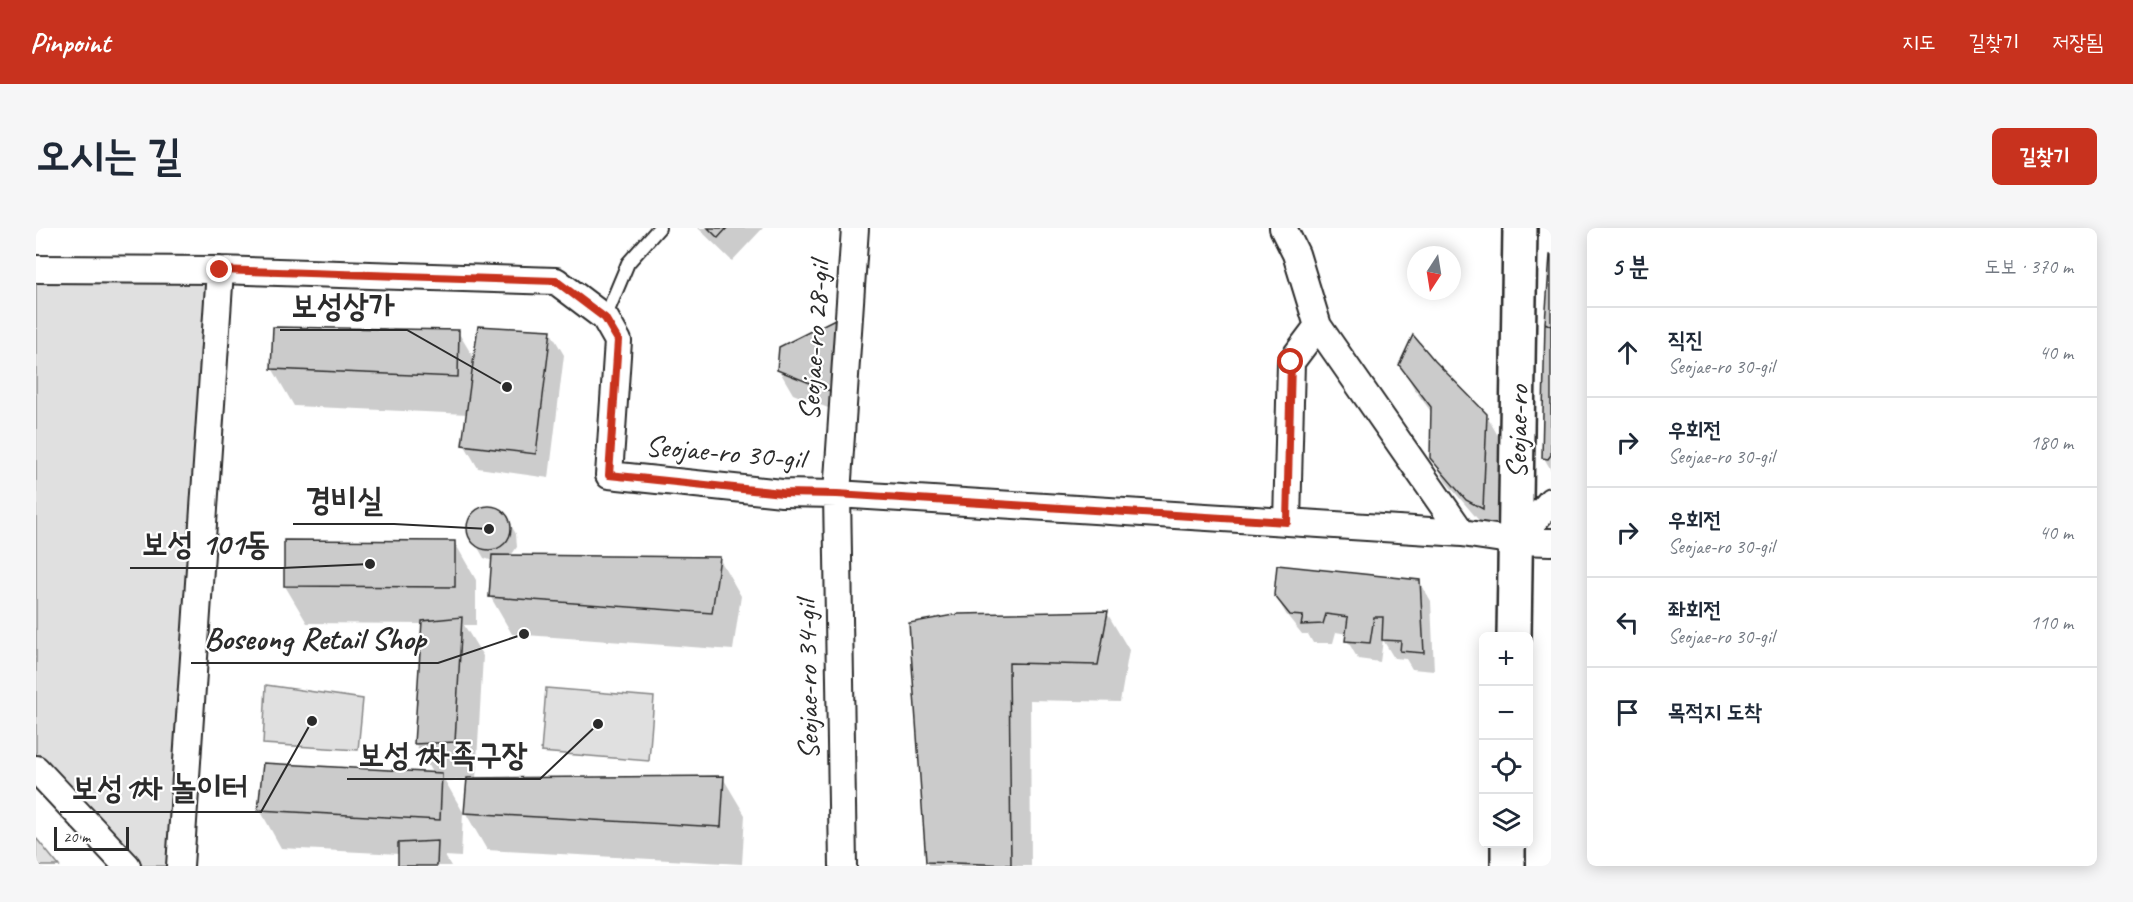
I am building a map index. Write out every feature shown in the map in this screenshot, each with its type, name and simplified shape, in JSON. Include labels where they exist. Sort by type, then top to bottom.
[{"type":"main road","name":"Seojae-ro","points":[[1514,632],[1520,228]]},
{"type":"main road","points":[[1508,848],[1508,866]]},
{"type":"street","name":"Seojae-ro 28-gil","points":[[837,494],[855,228]]},
{"type":"street","points":[[1283,228],[1296,254],[1318,326],[1462,533]]},
{"type":"street","name":"Seojae-ro 30-gil","points":[[36,269],[220,270],[556,281],[605,318],[618,340],[609,475],[782,493],[837,494],[1462,533],[1516,541],[1551,542]]},
{"type":"street","points":[[180,866],[220,270]]},
{"type":"street","points":[[1287,522],[1291,362],[1318,326]]},
{"type":"street","name":"Seojae-ro 34-gil","points":[[837,494],[843,866]]},
{"type":"street","points":[[1516,541],[1551,501]]},
{"type":"street","points":[[36,770],[127,866]]},
{"type":"lane","points":[[605,318],[628,263],[659,228]]},
{"type":"shaded area","points":[[36,269],[220,270],[180,866],[127,866],[36,769]]},
{"type":"shaded area","points":[[266,685],[363,699],[358,750],[263,744]]},
{"type":"shaded area","points":[[546,688],[654,697],[649,761],[541,752]]},
{"type":"shaded area","points":[[36,838],[59,866],[36,866]]},
{"type":"building","points":[[708,228],[727,228],[718,238]]},
{"type":"building","points":[[1551,255],[1551,326],[1545,323]]},
{"type":"building","points":[[837,318],[835,393],[777,370],[779,347]]},
{"type":"building","points":[[1545,323],[1551,326],[1551,455],[1548,459],[1542,458]]},
{"type":"building","points":[[478,326],[551,330],[536,454],[462,445]]},
{"type":"building","points":[[273,327],[459,330],[458,377],[271,369]]},
{"type":"building","points":[[1413,335],[1487,414],[1483,509],[1466,500],[1430,458],[1431,407],[1399,365]]},
{"type":"building","points":[[489,506],[504,513],[511,528],[504,543],[489,550],[474,543],[467,528],[474,513]]},
{"type":"building","points":[[284,540],[455,541],[455,587],[284,586]]},
{"type":"building","points":[[492,555],[720,557],[712,613],[489,597]]},
{"type":"building","points":[[1277,565],[1420,580],[1424,653],[1400,651],[1401,641],[1382,640],[1383,617],[1374,617],[1370,643],[1345,641],[1348,617],[1326,614],[1323,624],[1301,625],[1303,616],[1290,615],[1274,595]]},
{"type":"building","points":[[1108,611],[1098,665],[1009,663],[1011,865],[926,862],[909,623],[959,614]]},
{"type":"building","points":[[462,617],[455,742],[414,744],[422,621]]},
{"type":"building","points":[[263,763],[442,773],[440,820],[258,810]]},
{"type":"building","points":[[724,776],[721,827],[464,813],[467,778]]},
{"type":"building","points":[[438,841],[437,866],[398,866],[398,843]]},
{"type":"place","name":"보성상가","points":[[507,387]]},
{"type":"place","name":"경비실","points":[[489,529]]},
{"type":"place","name":"보성 101동","points":[[370,564]]},
{"type":"place","name":"Boseong Retail Shop","points":[[524,634]]},
{"type":"place","name":"보성1차 놀이터","points":[[312,721]]},
{"type":"place","name":"보성1차족구장","points":[[598,724]]},
{"type":"route","points":[[220,270],[556,281],[605,318],[618,340],[609,475],[782,493],[837,494],[1287,522],[1291,362]]}]
